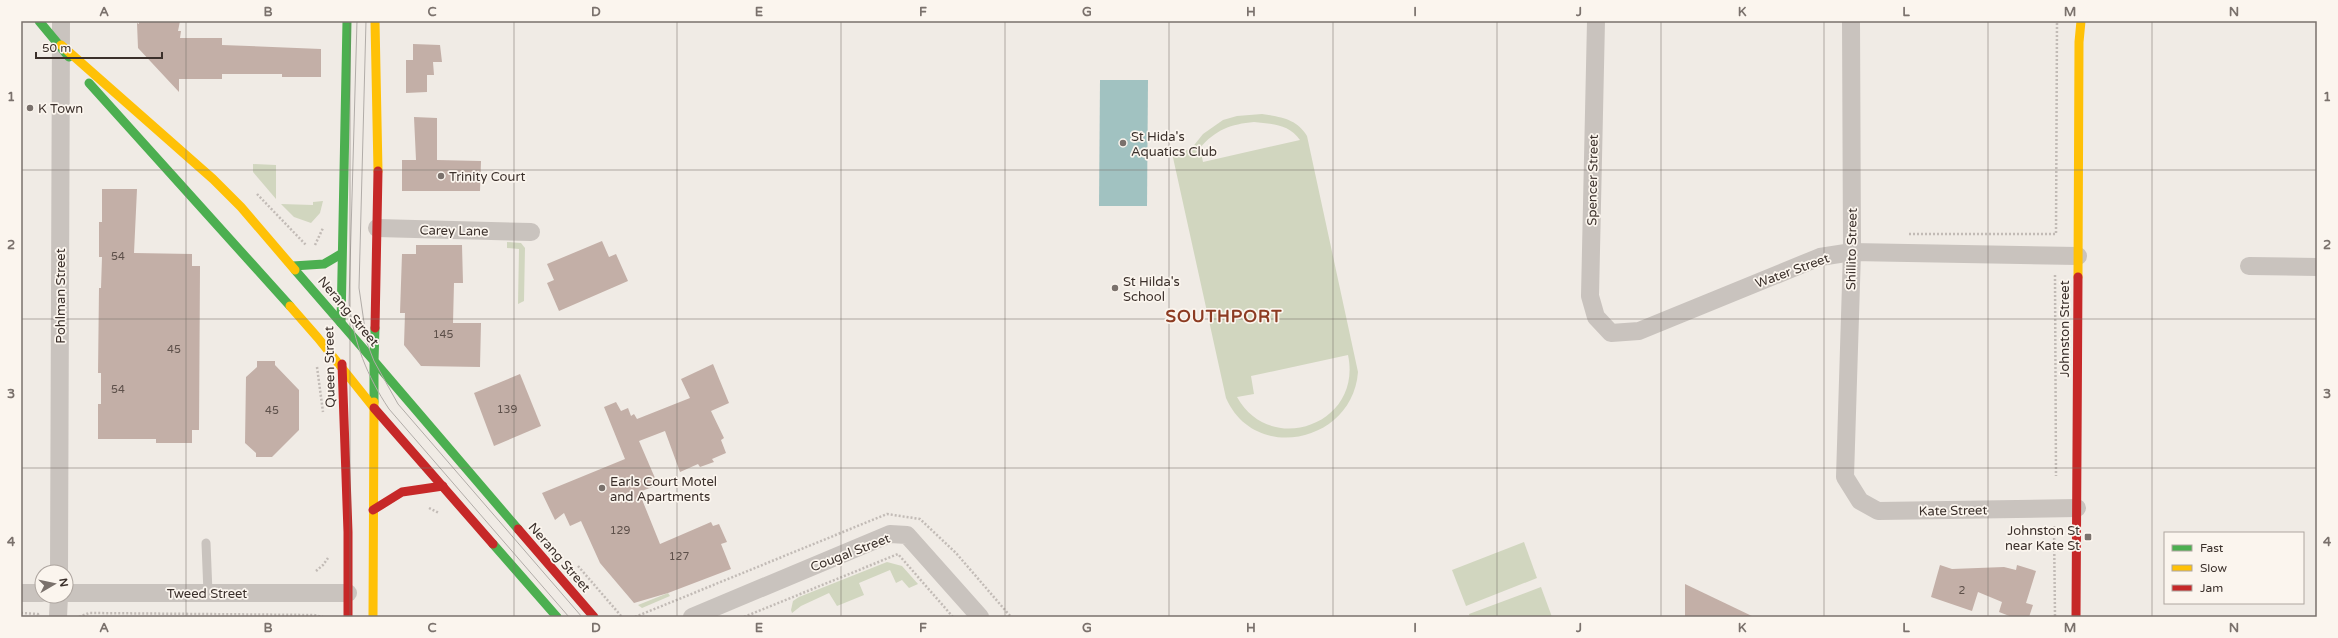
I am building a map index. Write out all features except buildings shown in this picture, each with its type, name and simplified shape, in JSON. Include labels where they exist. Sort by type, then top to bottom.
[{"type":"main road","name":"Nerang Street","points":[[39,21],[61,45],[213,179],[293,266],[594,617]]},
{"type":"main road","name":"Queen Street","points":[[341,338],[341,254],[347,21]]},
{"type":"main road","points":[[373,617],[374,361],[379,148],[375,71],[376,21]]},
{"type":"main road","name":"Johnston Street","points":[[2077,21],[2079,42]]},
{"type":"main road","name":"Johnston Street","points":[[2076,617],[2079,42],[2081,21]]},
{"type":"main road","name":"Nerang Street","points":[[61,45],[95,92],[241,251],[342,368],[374,408],[557,617]]},
{"type":"main road","points":[[293,266],[324,264],[341,254]]},
{"type":"main road","name":"Queen Street","points":[[342,353],[348,617]]},
{"type":"main road","points":[[373,510],[402,492],[443,486]]},
{"type":"street","name":"Pohlman Street","points":[[59,564],[61,21]]},
{"type":"street","name":"Spencer Street","points":[[1596,21],[1590,296],[1596,317],[1611,333]]},
{"type":"street","name":"Shillito Street","points":[[1845,477],[1852,252],[1852,21]]},
{"type":"street","name":"Carey Lane","points":[[377,228],[531,232]]},
{"type":"street","name":"Water Street","points":[[1611,333],[1639,331],[1820,257],[1852,252],[2078,256]]},
{"type":"street","points":[[2249,266],[2317,267]]},
{"type":"street","name":"Kate Street","points":[[1845,477],[1860,501],[1878,511],[2077,508]]},
{"type":"street","name":"Cougal Street","points":[[692,617],[890,534],[907,535],[980,617]]},
{"type":"street","points":[[21,593],[34,593]]},
{"type":"street","name":"Tweed Street","points":[[74,593],[348,593]]},
{"type":"street","points":[[58,617],[59,604]]},
{"type":"lane","points":[[206,543],[208,593]]},
{"type":"path","points":[[1901,234],[2056,234],[2057,21]]},
{"type":"path","points":[[2055,275],[2056,479]]},
{"type":"path","points":[[2054,525],[2055,617]]},
{"type":"path","points":[[744,617],[898,554],[953,617]]},
{"type":"path","points":[[21,613],[38,614],[38,617]]},
{"type":"path","points":[[79,617],[89,613],[314,614],[323,617]]},
{"type":"green space","points":[[1262,114],[1282,118],[1293,122],[1303,130],[1307,136],[1358,372],[1352,396],[1339,415],[1322,428],[1301,436],[1279,437],[1258,432],[1240,419],[1226,398],[1172,153],[1191,149],[1203,134],[1223,120],[1237,116]],"holes":[[[1254,122],[1280,126],[1291,131],[1300,140],[1203,162],[1200,148],[1218,132],[1238,124]],[[1348,355],[1349,379],[1342,400],[1328,415],[1310,425],[1291,429],[1270,426],[1252,415],[1237,397],[1254,394],[1251,376]]]},
{"type":"green space","points":[[253,164],[276,165],[276,199],[253,172]]},
{"type":"green space","points":[[323,201],[320,213],[311,223],[294,217],[281,204],[313,205],[313,202]]},
{"type":"green space","points":[[507,242],[521,243],[525,248],[524,301],[518,304],[519,249],[507,248]]},
{"type":"green space","points":[[1524,542],[1537,578],[1466,606],[1452,570]]},
{"type":"green space","points":[[887,562],[902,566],[918,584],[909,588],[902,580],[896,583],[890,570],[859,583],[864,595],[837,606],[829,593],[801,606],[792,613],[791,610],[793,601],[799,597]]},
{"type":"green space","points":[[1541,587],[1552,617],[1470,617],[1469,614]]},
{"type":"green space","points":[[668,593],[670,596],[642,608],[638,605]]},
{"type":"water","name":"St Hida's Aquatics Club","points":[[1100,80],[1148,80],[1147,206],[1099,206]]},
{"type":"tram line","points":[[357,21],[349,303],[358,345],[368,372],[389,409],[569,617]]},
{"type":"tram line","points":[[366,21],[359,288],[367,343],[374,361],[398,404],[582,617]]},
{"type":"traffic: fast","points":[[39,21],[69,57]]},
{"type":"traffic: fast","points":[[341,323],[347,21]]},
{"type":"traffic: fast","points":[[89,83],[290,306]]},
{"type":"traffic: fast","points":[[293,266],[324,264],[341,254]]},
{"type":"traffic: fast","points":[[295,270],[374,361],[374,402]]},
{"type":"traffic: fast","points":[[375,328],[374,361],[518,529]]},
{"type":"traffic: fast","points":[[493,544],[557,617]]},
{"type":"traffic: slow","points":[[375,21],[378,171]]},
{"type":"traffic: slow","points":[[2078,277],[2079,42],[2081,21]]},
{"type":"traffic: slow","points":[[61,45],[213,179],[241,207],[295,270]]},
{"type":"traffic: slow","points":[[290,306],[318,338],[374,408]]},
{"type":"traffic: slow","points":[[373,617],[374,402]]},
{"type":"traffic: jam","points":[[375,328],[378,171]]},
{"type":"traffic: jam","points":[[2076,617],[2078,277]]},
{"type":"traffic: jam","points":[[342,364],[348,532],[348,617]]},
{"type":"traffic: jam","points":[[374,408],[493,544]]},
{"type":"traffic: jam","points":[[373,510],[402,492],[443,486]]},
{"type":"traffic: jam","points":[[518,529],[594,617]]},
{"type":"place","name":"K Town","points":[[30,108]]},
{"type":"place","name":"St Hida's Aquatics Club","points":[[1123,143]]},
{"type":"place","name":"Trinity Court","points":[[441,176]]},
{"type":"place","name":"St Hilda's School","points":[[1115,288]]},
{"type":"place","name":"Earls Court Motel and Apartments","points":[[602,488]]},
{"type":"place","name":"Johnston St near Kate St","points":[[2088,537]]},
{"type":"district","name":"SOUTHPORT","points":[[1224,316]]}]
